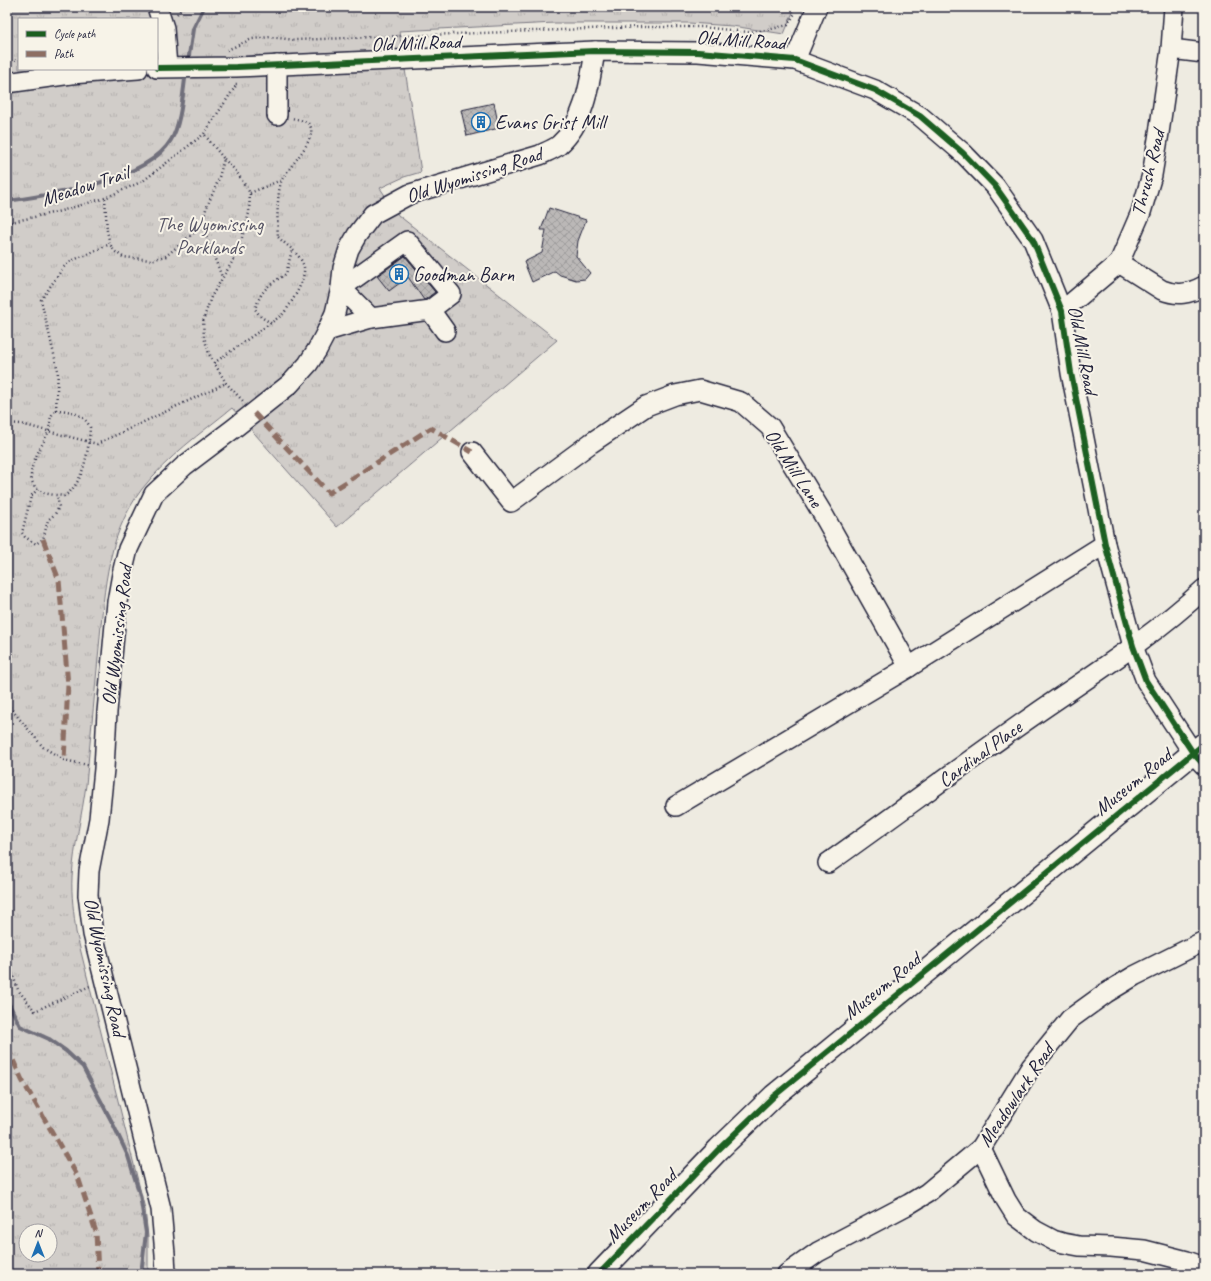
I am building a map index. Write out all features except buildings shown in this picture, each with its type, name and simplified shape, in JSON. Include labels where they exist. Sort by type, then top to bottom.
[{"type":"main road","name":"Museum Road","points":[[599,1274],[708,1160],[774,1096],[1200,754]]},
{"type":"street","points":[[157,7],[164,28],[165,67]]},
{"type":"street","points":[[795,60],[817,7]]},
{"type":"street","name":"Thrush Road","points":[[1062,310],[1119,263],[1141,212],[1152,175],[1159,133],[1174,7]]},
{"type":"street","points":[[1170,49],[1204,53]]},
{"type":"street","name":"Old Mill Road","points":[[165,67],[216,60],[277,65],[595,51],[698,52],[795,60],[875,90],[920,116],[963,153],[995,186],[1033,240],[1062,310],[1071,374],[1105,544],[1133,646],[1146,681],[1200,754]]},
{"type":"street","name":"Old Wyomissing Road","points":[[166,1274],[166,1254],[161,1210],[94,934],[88,894],[89,871],[98,819],[104,769],[107,712],[117,602],[128,549],[154,494],[184,466],[290,384],[314,355],[327,331],[334,313],[341,288],[343,268],[349,248],[373,214],[410,194],[540,155],[559,145],[574,126],[582,109],[590,86],[595,51]]},
{"type":"street","points":[[277,65],[277,115]]},
{"type":"street","points":[[7,83],[71,74],[125,70]]},
{"type":"street","points":[[327,331],[371,318],[430,310],[451,294],[407,241],[341,288],[371,318]]},
{"type":"street","points":[[1119,263],[1168,293],[1186,294],[1204,286]]},
{"type":"street","points":[[430,310],[445,331]]},
{"type":"street","name":"Old Mill Lane","points":[[472,452],[511,502],[591,443],[646,406],[675,395],[700,390],[741,402],[770,427],[824,516],[909,667]]},
{"type":"street","points":[[676,806],[909,667],[1105,544]]},
{"type":"street","name":"Cardinal Place","points":[[828,863],[883,825],[968,761],[1165,624],[1204,589]]},
{"type":"street","name":"Meadowlark Road","points":[[786,1274],[818,1252],[927,1193],[981,1148],[1031,1066],[1070,1020],[1106,993],[1134,976],[1204,942]]},
{"type":"street","points":[[981,1148],[1009,1206],[1016,1216],[1036,1232],[1063,1243],[1079,1246],[1144,1250],[1187,1261],[1204,1268]]},
{"type":"path","points":[[216,60],[252,39],[270,37],[295,40],[641,26],[702,27],[748,32],[767,30],[788,25],[798,7]]},
{"type":"path","points":[[7,62],[18,60]]},
{"type":"path","points":[[250,193],[281,180],[296,161],[309,140],[311,134],[309,124],[277,115]]},
{"type":"path","points":[[204,134],[224,159],[236,171],[250,193],[249,212],[241,241],[234,259],[211,297],[203,321],[204,337],[209,354],[226,383],[254,413]]},
{"type":"path","points":[[222,277],[202,226],[206,209],[218,181],[224,159]]},
{"type":"path","points":[[214,363],[282,315],[291,304],[302,280],[304,266],[300,258],[278,237],[278,208],[281,180]]},
{"type":"path","points":[[105,198],[107,231],[110,244],[114,251],[123,257],[151,260],[166,256],[202,226]]},
{"type":"path","points":[[56,410],[71,412],[85,419],[90,427],[82,472],[78,483],[68,494],[64,496],[46,494],[34,486],[32,480],[31,467],[48,431],[50,418],[56,410],[58,371],[41,300],[63,268],[69,262],[110,244]]},
{"type":"path","points":[[271,323],[261,317],[255,309],[259,298],[266,287],[286,274],[292,250]]},
{"type":"path","points":[[7,423],[21,424],[97,444],[226,383]]},
{"type":"path","points":[[38,489],[31,496],[22,533],[25,538],[36,544],[43,539],[48,520],[55,514],[59,507],[57,495]]},
{"type":"path","points":[[7,704],[43,747],[64,760],[104,769]]},
{"type":"path","points":[[7,958],[18,990],[35,1011],[105,979]]},
{"type":"green space","name":"The Wyomissing Parklands","points":[[7,7],[795,7],[784,34],[732,26],[689,23],[555,23],[399,31],[421,172],[404,177],[380,188],[398,215],[557,340],[337,527],[232,408],[162,466],[142,489],[129,508],[120,528],[108,570],[102,614],[86,785],[74,854],[72,891],[76,932],[145,1209],[148,1237],[148,1274],[7,1274]]},
{"type":"waterway","points":[[188,62],[193,29],[204,7]]},
{"type":"waterway","points":[[7,201],[48,195],[96,184],[120,176],[141,166],[159,154],[171,140],[177,126],[186,72]]},
{"type":"waterway","points":[[7,1000],[20,1026],[49,1039],[66,1051],[83,1067],[113,1124],[128,1156],[140,1195],[146,1233],[141,1274]]},
{"type":"marked path","points":[[254,413],[329,493],[431,428],[472,452]]},
{"type":"marked path","points":[[43,539],[59,580],[68,685],[64,760]]},
{"type":"marked path","points":[[7,1047],[22,1080],[78,1177],[96,1232],[98,1274]]},
{"type":"cycle path","points":[[158,68],[236,67],[595,51],[698,52],[795,60],[875,90],[920,116],[963,153],[995,186],[1033,240],[1062,311],[1071,373],[1105,544],[1133,646],[1146,681],[1193,753],[1204,765]]},
{"type":"cycle path","points":[[599,1274],[719,1149],[774,1096],[1204,744]]},
{"type":"place","name":"Evans Grist Mill","points":[[481,122]]},
{"type":"place","name":"Goodman Barn","points":[[399,274]]}]
